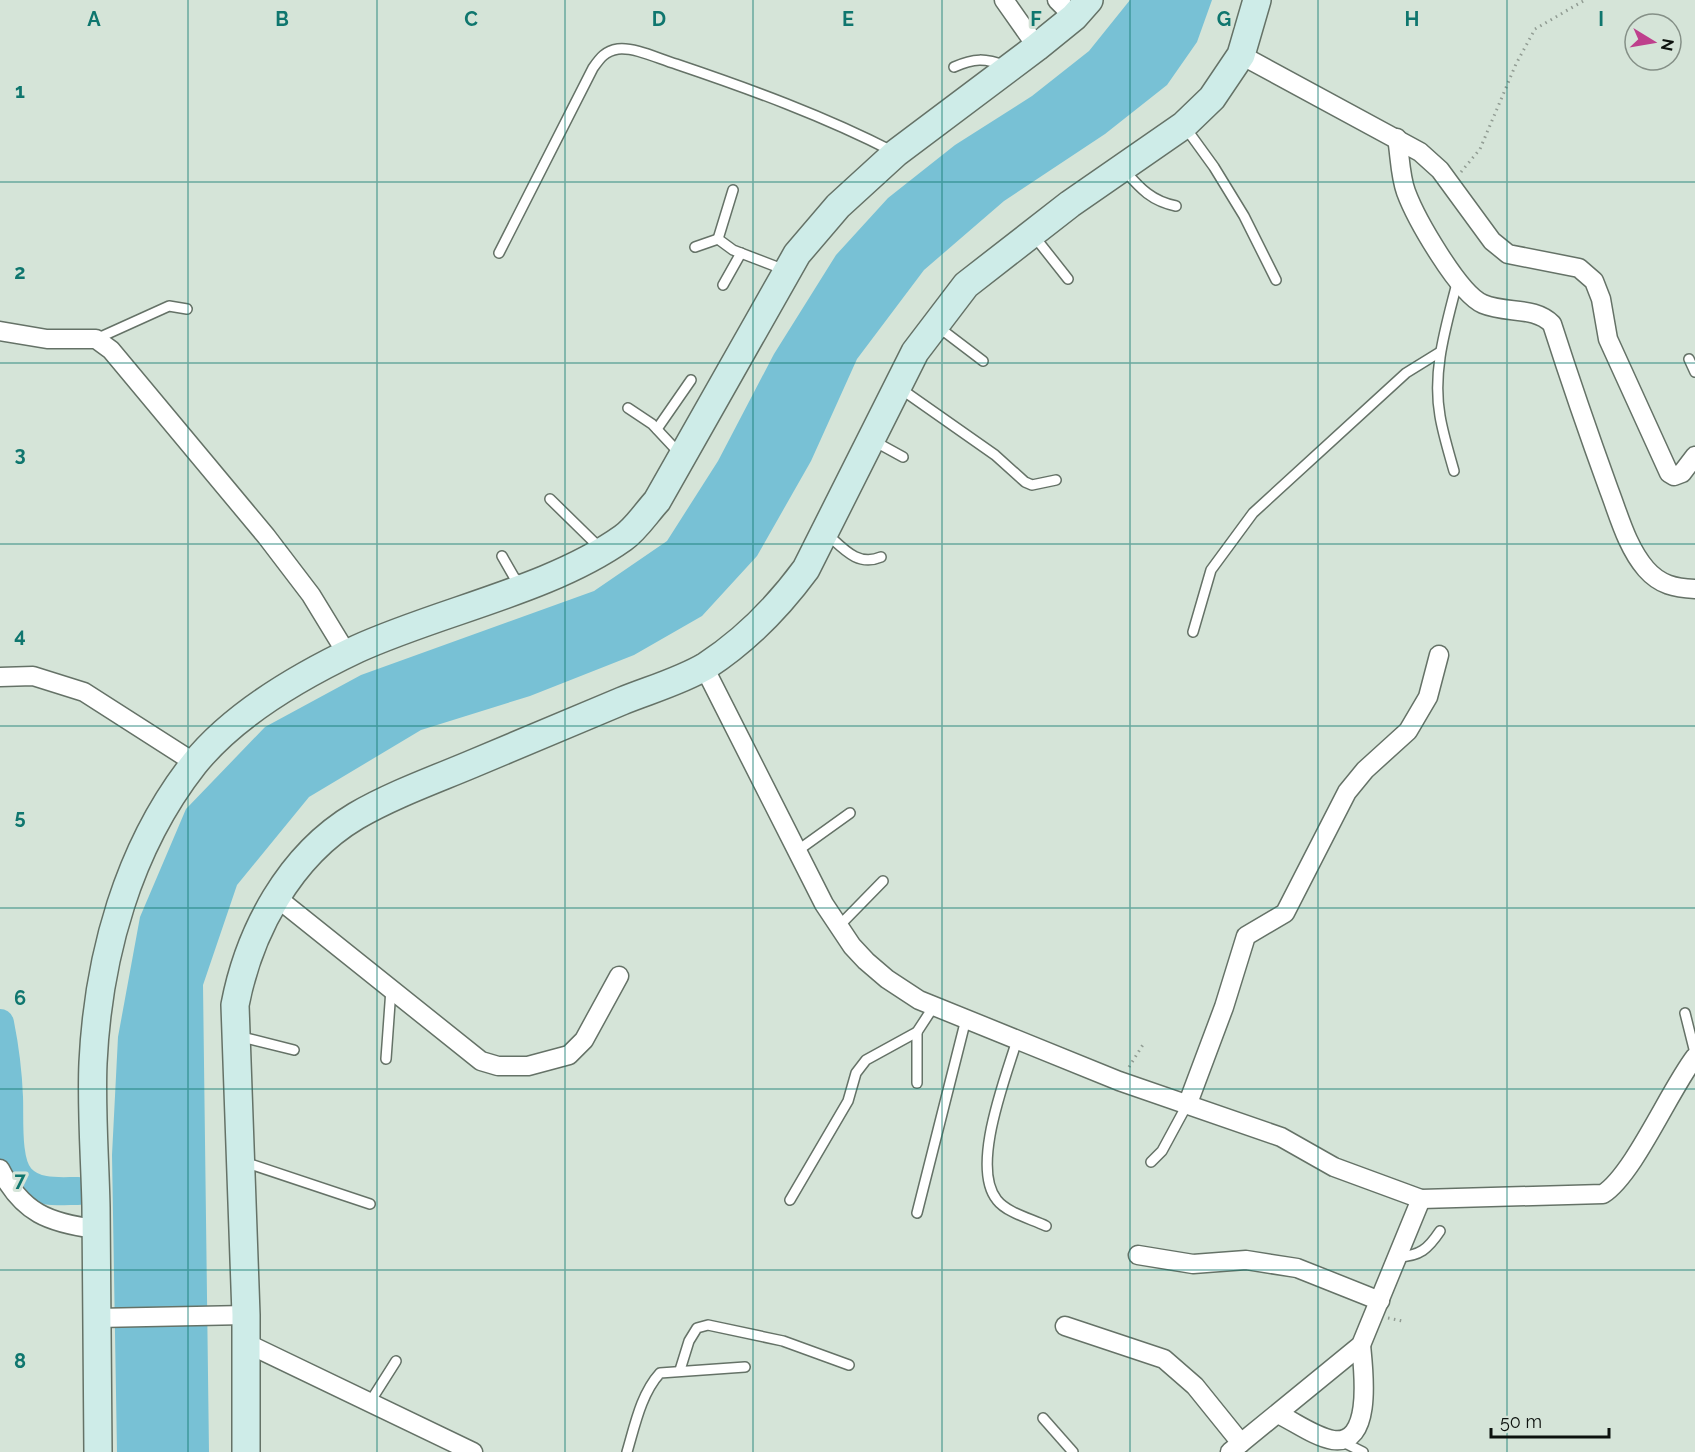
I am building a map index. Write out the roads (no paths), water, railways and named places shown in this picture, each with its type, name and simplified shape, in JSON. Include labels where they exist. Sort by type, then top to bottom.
[{"type":"street","points":[[1004,0],[1037,47]]},
{"type":"street","points":[[246,1452],[246,1315],[235,1005],[242,969],[255,935],[276,897],[307,857],[356,816],[433,780],[704,667],[745,638],[783,598],[806,568],[915,352],[966,285],[1032,234],[1184,126],[1212,98],[1241,55],[1257,0]]},
{"type":"street","points":[[98,1452],[93,1062],[103,982],[120,906],[148,834],[195,763],[234,726],[282,687],[381,638],[524,586],[603,550],[626,536],[657,501],[797,254],[838,206],[896,153],[1037,47],[1073,6]]},
{"type":"street","points":[[1241,55],[1420,152],[1451,184],[1492,241],[1508,254],[1579,268],[1594,281],[1601,299],[1608,339],[1669,473],[1674,476],[1682,473],[1695,456]]},
{"type":"street","points":[[1397,138],[1406,191],[1457,283],[1475,301],[1496,310],[1543,315],[1552,324],[1626,535],[1645,568],[1672,588],[1695,589]]},
{"type":"street","points":[[0,331],[47,339],[96,339],[111,350],[266,536],[311,595],[347,654]]},
{"type":"street","points":[[1188,1103],[1224,1007],[1246,936],[1285,913],[1347,792],[1365,770],[1408,731],[1428,697],[1440,655]]},
{"type":"street","points":[[704,667],[824,904],[852,946],[887,980],[934,1006],[1119,1081],[1281,1137],[1334,1167],[1421,1199],[1603,1194],[1612,1188],[1643,1144],[1680,1077],[1695,1055]]},
{"type":"street","points":[[0,677],[33,676],[84,692],[195,763]]},
{"type":"street","points":[[276,897],[481,1061],[498,1066],[528,1066],[569,1055],[584,1040],[619,976]]},
{"type":"street","points":[[0,1169],[12,1193],[38,1215],[72,1226],[96,1229]]},
{"type":"street","points":[[1065,1326],[1164,1359],[1195,1386],[1236,1448],[1361,1345],[1421,1199]]},
{"type":"street","points":[[1138,1255],[1192,1264],[1246,1260],[1298,1268],[1380,1301]]},
{"type":"street","points":[[97,1318],[246,1315]]},
{"type":"street","points":[[246,1342],[473,1452]]},
{"type":"street","points":[[1278,1414],[1330,1439],[1341,1441],[1355,1428],[1363,1410],[1365,1393],[1361,1345]]},
{"type":"lane","points":[[499,254],[593,68],[603,54],[619,49],[656,58],[790,105],[840,124],[896,153]]},
{"type":"lane","points":[[954,67],[970,60],[987,58],[1011,68]]},
{"type":"lane","points":[[1184,126],[1231,194],[1276,280]]},
{"type":"lane","points":[[1123,168],[1146,194],[1160,203],[1176,206]]},
{"type":"lane","points":[[718,239],[733,190]]},
{"type":"lane","points":[[1032,234],[1068,279]]},
{"type":"lane","points":[[718,239],[741,253],[788,271]]},
{"type":"lane","points":[[695,248],[718,239]]},
{"type":"lane","points":[[723,285],[741,253]]},
{"type":"lane","points":[[1454,471],[1440,416],[1437,378],[1440,352],[1457,283]]},
{"type":"lane","points":[[96,339],[169,306],[187,309]]},
{"type":"lane","points":[[936,325],[983,361]]},
{"type":"lane","points":[[1193,632],[1211,570],[1253,513],[1406,373],[1440,352]]},
{"type":"lane","points":[[1689,359],[1695,372]]},
{"type":"lane","points":[[657,429],[691,380]]},
{"type":"lane","points":[[896,386],[995,455],[1025,482],[1032,485],[1056,480]]},
{"type":"lane","points":[[628,408],[657,429],[683,458]]},
{"type":"lane","points":[[870,439],[903,457]]},
{"type":"lane","points":[[550,499],[603,550]]},
{"type":"lane","points":[[826,532],[858,560],[868,562],[881,557]]},
{"type":"lane","points":[[502,556],[514,577],[524,586]]},
{"type":"lane","points":[[798,851],[850,813]]},
{"type":"lane","points":[[839,926],[883,881]]},
{"type":"lane","points":[[386,1059],[391,989]]},
{"type":"lane","points":[[790,1200],[848,1101],[856,1073],[866,1060],[917,1032],[934,1006]]},
{"type":"lane","points":[[1685,1013],[1695,1055]]},
{"type":"lane","points":[[917,1213],[966,1019]]},
{"type":"lane","points":[[917,1032],[917,1083]]},
{"type":"lane","points":[[236,1035],[294,1050]]},
{"type":"lane","points":[[1017,1040],[994,1114],[987,1162],[988,1185],[998,1202],[1046,1226]]},
{"type":"lane","points":[[1151,1162],[1162,1151],[1188,1103]]},
{"type":"lane","points":[[240,1161],[370,1204]]},
{"type":"lane","points":[[1398,1257],[1415,1256],[1428,1249],[1440,1231]]},
{"type":"lane","points":[[680,1370],[693,1334],[697,1328],[708,1325],[783,1341],[849,1365]]},
{"type":"lane","points":[[370,1402],[396,1361]]},
{"type":"lane","points":[[627,1452],[639,1412],[651,1383],[660,1373],[746,1367]]},
{"type":"lane","points":[[1043,1418],[1073,1452]]},
{"type":"lane","points":[[1341,1441],[1364,1452]]},
{"type":"water","points":[[1130,0],[1212,0],[1197,42],[1167,85],[1105,134],[1004,201],[924,270],[857,359],[811,461],[757,556],[702,616],[634,655],[530,696],[421,730],[309,797],[237,885],[203,985],[209,1452],[117,1452],[112,1155],[118,1037],[140,917],[186,809],[265,727],[361,675],[594,591],[667,541],[718,461],[774,354],[836,255],[888,198],[955,145],[1032,96],[1089,51]]},
{"type":"waterway","points":[[0,1023],[8,1078],[11,1151],[16,1171],[21,1178],[34,1187],[56,1191],[78,1191]]}]
